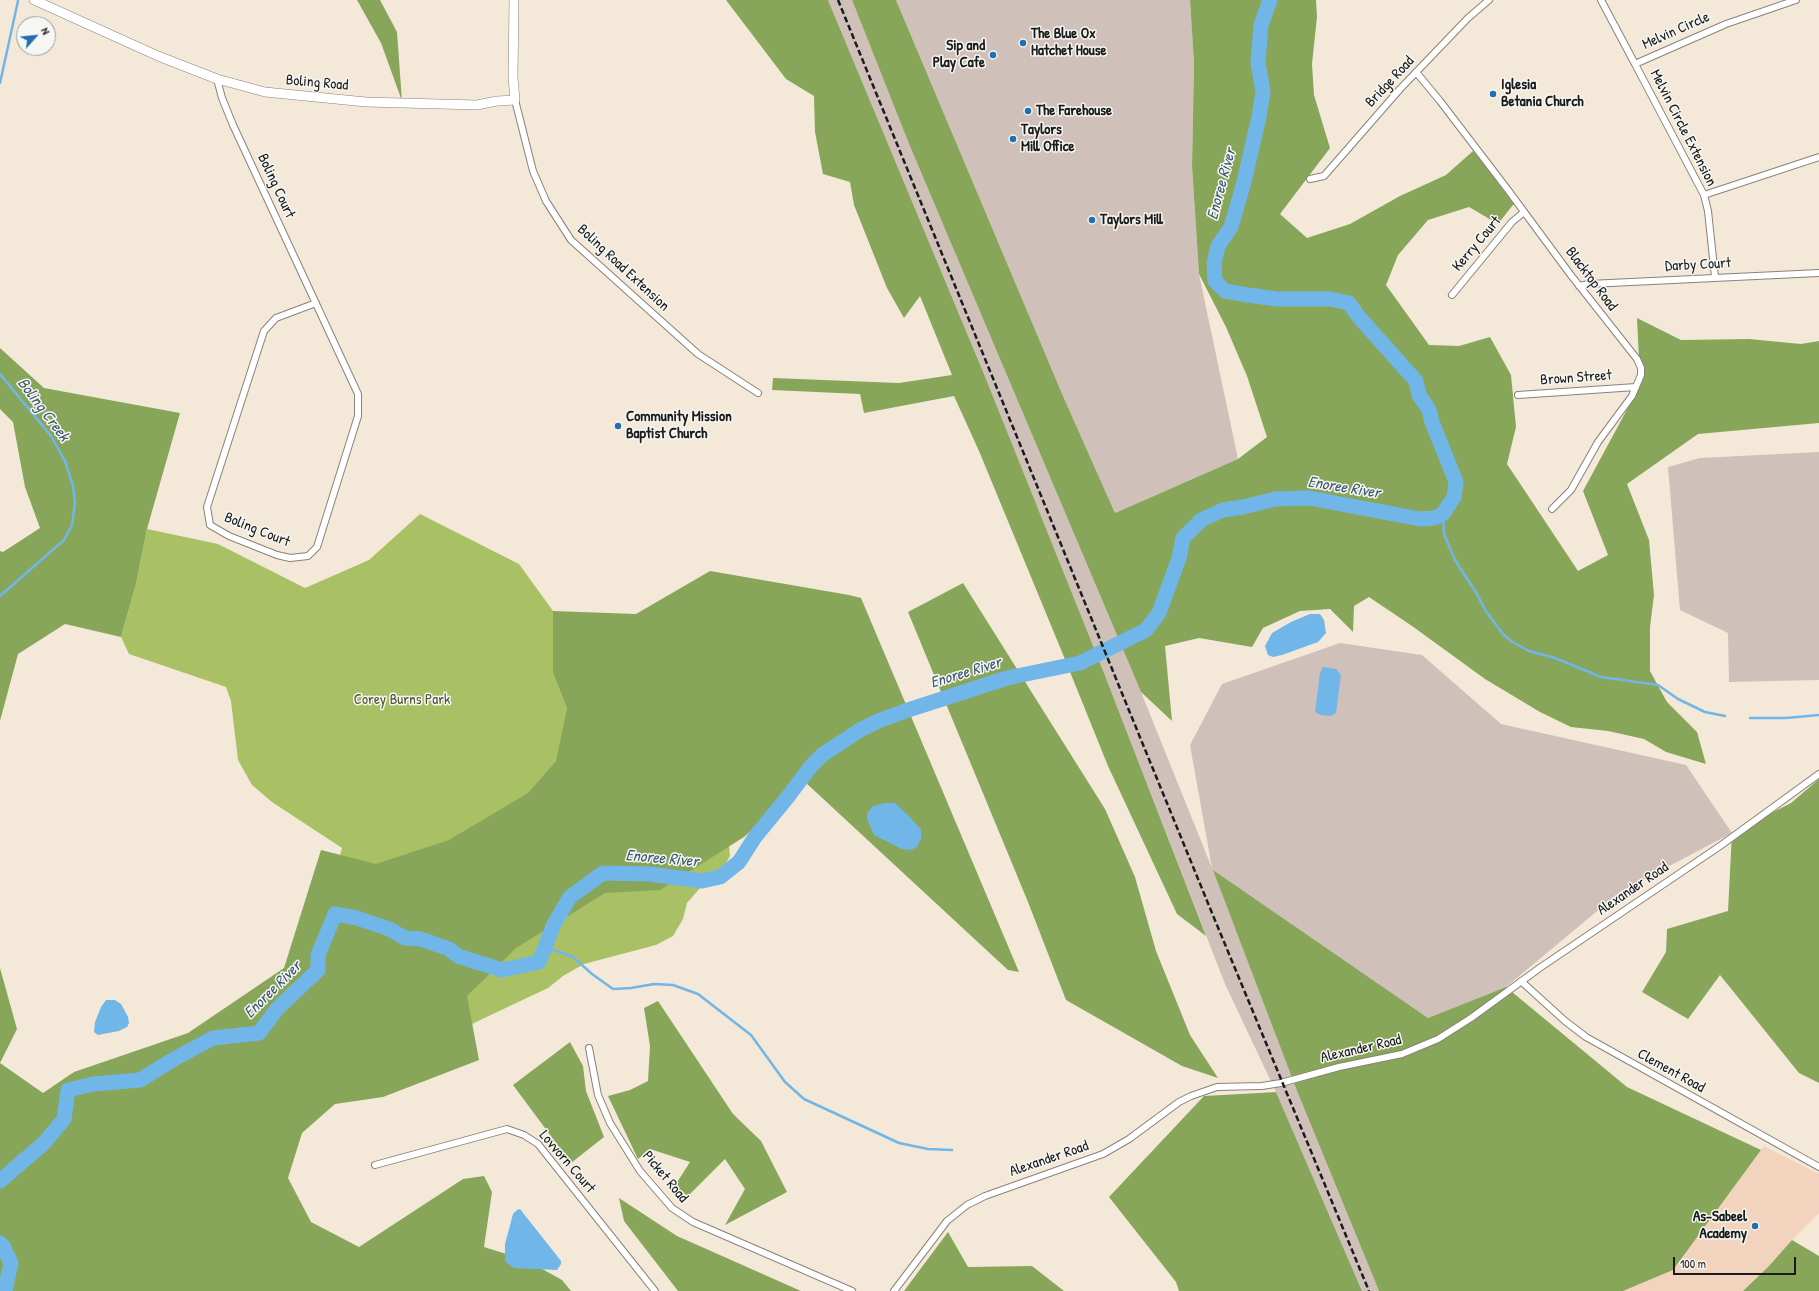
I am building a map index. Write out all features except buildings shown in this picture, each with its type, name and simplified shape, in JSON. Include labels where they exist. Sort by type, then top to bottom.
[{"type":"street","name":"Boling Road","points":[[34,0],[109,36],[217,79],[281,94],[366,102],[477,105],[497,101],[515,100]]},
{"type":"street","points":[[514,0],[513,78],[515,100]]},
{"type":"street","name":"Bridge Road","points":[[1310,179],[1324,176],[1416,72],[1468,18],[1489,0]]},
{"type":"street","name":"Melvin Circle","points":[[1600,0],[1635,64],[1726,24],[1796,0]]},
{"type":"street","name":"Melvin Circle Extension","points":[[1635,64],[1704,195],[1708,211],[1715,277]]},
{"type":"street","name":"Blacktop Road","points":[[1416,72],[1440,101],[1640,364],[1641,375],[1632,396],[1598,442],[1571,490],[1552,509]]},
{"type":"street","name":"Boling Court","points":[[217,79],[222,98],[233,125],[356,386],[359,398],[359,411],[317,547],[308,556],[290,558],[277,555],[229,536],[210,525],[207,507],[264,331],[276,318],[316,303]]},
{"type":"street","name":"Boling Road Extension","points":[[515,100],[533,171],[546,201],[571,240],[698,354],[758,393]]},
{"type":"street","points":[[1704,195],[1819,157]]},
{"type":"street","name":"Kerry Court","points":[[1452,295],[1512,222],[1524,212]]},
{"type":"street","name":"Darby Court","points":[[1580,286],[1589,284],[1715,277],[1819,273]]},
{"type":"street","name":"Brown Street","points":[[1518,395],[1636,387]]},
{"type":"street","name":"Alexander Road","points":[[894,1291],[947,1221],[957,1212],[976,1200],[1103,1154],[1129,1138],[1180,1102],[1203,1090],[1217,1087],[1273,1085],[1339,1067],[1413,1050],[1438,1038],[1471,1018],[1521,981],[1720,846],[1819,774]]},
{"type":"street","name":"Clement Road","points":[[1521,981],[1565,1021],[1586,1037],[1819,1167]]},
{"type":"street","name":"Picket Road","points":[[589,1048],[598,1095],[610,1123],[640,1171],[672,1208],[693,1222],[852,1291]]},
{"type":"street","name":"Lovvorn Court","points":[[375,1165],[507,1129],[524,1135],[538,1144],[655,1291]]},
{"type":"shaded area","points":[[828,0],[852,0],[909,144],[1141,692],[1212,868],[1190,745],[1222,684],[1340,643],[1422,655],[1501,724],[1686,765],[1732,833],[1620,892],[1506,987],[1428,1018],[1214,871],[1297,1091],[1379,1291],[1362,1291],[1276,1092],[1225,984],[1104,673],[984,374]]},
{"type":"shaded area","name":"Taylors Mill","points":[[896,0],[1190,0],[1194,64],[1192,166],[1199,274],[1238,459],[1115,513],[1063,396]]},
{"type":"shaded area","points":[[1819,452],[1819,680],[1729,682],[1728,633],[1680,610],[1668,467],[1700,458]]},
{"type":"shaded area","name":"As-Sabeel Academy","points":[[1764,1146],[1819,1174],[1819,1213],[1769,1266],[1743,1291],[1623,1291],[1673,1270]]},
{"type":"green space","points":[[357,0],[380,0],[397,32],[402,101],[381,43]]},
{"type":"green space","points":[[726,0],[828,0],[984,374],[1104,673],[1206,936],[1177,914],[1108,766],[979,451],[954,396],[864,413],[860,394],[772,390],[773,378],[899,383],[952,375],[920,296],[904,318],[887,288],[854,205],[850,182],[823,174],[815,132],[814,96],[786,79]]},
{"type":"green space","points":[[852,0],[896,0],[1063,396],[1115,513],[1238,459],[1267,437],[1247,376],[1226,327],[1199,274],[1192,166],[1194,64],[1190,0],[1316,0],[1317,17],[1312,64],[1314,95],[1330,148],[1280,214],[1307,238],[1350,224],[1400,196],[1446,175],[1473,151],[1516,201],[1498,224],[1469,207],[1428,220],[1398,255],[1386,285],[1429,345],[1459,346],[1490,337],[1511,375],[1516,427],[1507,464],[1578,571],[1608,555],[1583,491],[1643,380],[1639,360],[1637,318],[1681,340],[1749,339],[1801,344],[1819,341],[1819,423],[1698,434],[1627,484],[1649,540],[1654,595],[1650,627],[1650,671],[1667,702],[1697,732],[1706,764],[1666,752],[1644,739],[1608,731],[1571,727],[1540,712],[1485,679],[1369,597],[1354,606],[1353,632],[1330,609],[1300,611],[1263,628],[1252,647],[1199,638],[1165,646],[1172,721],[1141,692],[909,144]]},
{"type":"green space","points":[[0,348],[44,388],[180,413],[147,529],[136,584],[121,637],[65,624],[18,654],[0,721],[0,551],[3,552],[40,528],[25,487],[13,422],[0,409]]},
{"type":"green space","name":"Corey Burns Park","points":[[420,514],[519,564],[553,611],[553,673],[567,709],[787,798],[778,809],[744,825],[728,837],[730,856],[719,875],[700,888],[687,903],[683,919],[673,936],[656,945],[584,964],[563,976],[548,988],[476,1022],[0,1291],[0,1229],[247,1033],[323,918],[342,848],[272,802],[252,785],[238,760],[231,701],[226,687],[129,654],[121,637],[136,584],[147,529],[218,544],[305,588],[369,560]]},
{"type":"green space","points":[[710,571],[861,598],[1019,972],[1008,970],[805,782],[744,837],[660,890],[605,893],[516,948],[467,996],[479,1060],[383,1097],[335,1104],[302,1133],[288,1178],[311,1222],[359,1247],[463,1179],[484,1176],[492,1192],[484,1247],[526,1260],[562,1280],[571,1291],[0,1291],[0,1063],[43,1093],[74,1072],[188,1033],[284,968],[321,850],[376,864],[449,840],[528,793],[556,761],[567,709],[553,673],[553,611],[636,614]]},
{"type":"green space","points":[[963,583],[1105,809],[1135,877],[1156,951],[1190,1035],[1218,1078],[1182,1066],[1066,1000],[1028,902],[908,612]]},
{"type":"green space","points":[[1819,779],[1819,1083],[1799,1073],[1720,975],[1688,1019],[1642,992],[1666,952],[1667,929],[1728,911],[1732,833],[1791,803]]},
{"type":"green space","points":[[1213,870],[1428,1018],[1506,987],[1627,1087],[1761,1150],[1673,1270],[1623,1291],[1379,1291],[1297,1091]]},
{"type":"green space","points":[[0,968],[17,1029],[0,1063]]},
{"type":"green space","points":[[658,1001],[733,1114],[761,1141],[787,1192],[725,1225],[745,1189],[725,1159],[688,1196],[674,1187],[690,1162],[650,1149],[638,1159],[608,1096],[630,1090],[648,1081],[650,1046],[644,1008]]},
{"type":"green space","points":[[570,1042],[583,1066],[586,1091],[604,1137],[571,1163],[513,1085]]},
{"type":"green space","points":[[1276,1092],[1362,1291],[1179,1291],[1176,1282],[1109,1197],[1204,1096]]},
{"type":"green space","points":[[619,1198],[677,1236],[801,1291],[678,1291],[624,1221]]},
{"type":"green space","points":[[948,1232],[968,1267],[1032,1266],[1064,1291],[904,1291]]},
{"type":"green space","points":[[1792,1240],[1819,1256],[1819,1291],[1743,1291],[1769,1266]]},
{"type":"water","points":[[1310,614],[1320,614],[1324,620],[1326,633],[1318,642],[1282,655],[1273,657],[1268,655],[1265,646],[1272,633],[1291,622]]},
{"type":"water","points":[[1323,667],[1336,669],[1341,675],[1336,713],[1331,716],[1321,715],[1315,712],[1320,673]]},
{"type":"water","points":[[886,803],[895,803],[921,830],[921,839],[917,847],[911,850],[902,849],[874,835],[867,819],[867,813],[873,806]]},
{"type":"water","points":[[106,1000],[115,1000],[121,1004],[128,1017],[129,1023],[127,1027],[119,1031],[98,1035],[94,1032],[95,1022],[101,1007]]},
{"type":"water","points":[[520,1209],[561,1261],[561,1264],[557,1270],[514,1268],[505,1260],[505,1244],[513,1214]]},
{"type":"waterway","name":"Enoree River","points":[[0,1181],[44,1143],[64,1119],[68,1090],[93,1084],[140,1080],[174,1059],[213,1038],[259,1033],[277,1009],[318,970],[318,955],[335,914],[357,918],[389,929],[405,938],[421,939],[449,949],[458,956],[502,970],[539,962],[554,924],[570,897],[603,873],[649,874],[702,881],[720,877],[739,862],[755,837],[811,766],[822,755],[860,730],[878,721],[908,710],[1007,678],[1080,663],[1146,630],[1159,613],[1179,558],[1183,538],[1201,520],[1223,510],[1243,507],[1275,499],[1309,498],[1420,519],[1434,518],[1443,514],[1454,497],[1456,482],[1432,422],[1429,410],[1419,395],[1416,381],[1358,316],[1349,303],[1330,299],[1277,299],[1248,295],[1225,291],[1215,281],[1214,264],[1218,246],[1231,227],[1244,182],[1259,117],[1263,92],[1258,63],[1261,25],[1270,0]]},
{"type":"waterway","name":"Boling Creek","points":[[0,83],[18,1]]},
{"type":"waterway","name":"Boling Creek","points":[[0,374],[51,436],[65,461],[73,486],[75,502],[72,525],[64,540],[0,596]]},
{"type":"waterway","points":[[1443,514],[1444,534],[1455,560],[1477,594],[1485,610],[1503,634],[1511,641],[1529,651],[1555,658],[1601,677],[1658,685],[1678,699],[1705,712],[1725,716]]},
{"type":"waterway","points":[[1750,718],[1786,718],[1819,715]]},
{"type":"waterway","points":[[545,947],[573,957],[592,974],[613,989],[654,984],[673,985],[698,994],[751,1035],[785,1082],[804,1099],[899,1143],[928,1149],[952,1150]]},
{"type":"waterway","name":"Enoree River","points":[[0,1243],[11,1263],[5,1291]]},
{"type":"railway","points":[[838,0],[1212,913],[1369,1291]]},
{"type":"place","name":"The Blue Ox Hatchet House","points":[[1023,43]]},
{"type":"place","name":"Sip and Play Cafe","points":[[993,55]]},
{"type":"place","name":"Iglesia Betania Church","points":[[1493,94]]},
{"type":"place","name":"The Farehouse","points":[[1028,111]]},
{"type":"place","name":"Taylors Mill Office","points":[[1013,139]]},
{"type":"place","name":"Taylors Mill","points":[[1092,220]]},
{"type":"place","name":"Community Mission Baptist Church","points":[[618,426]]},
{"type":"place","name":"As-Sabeel Academy","points":[[1755,1226]]}]
